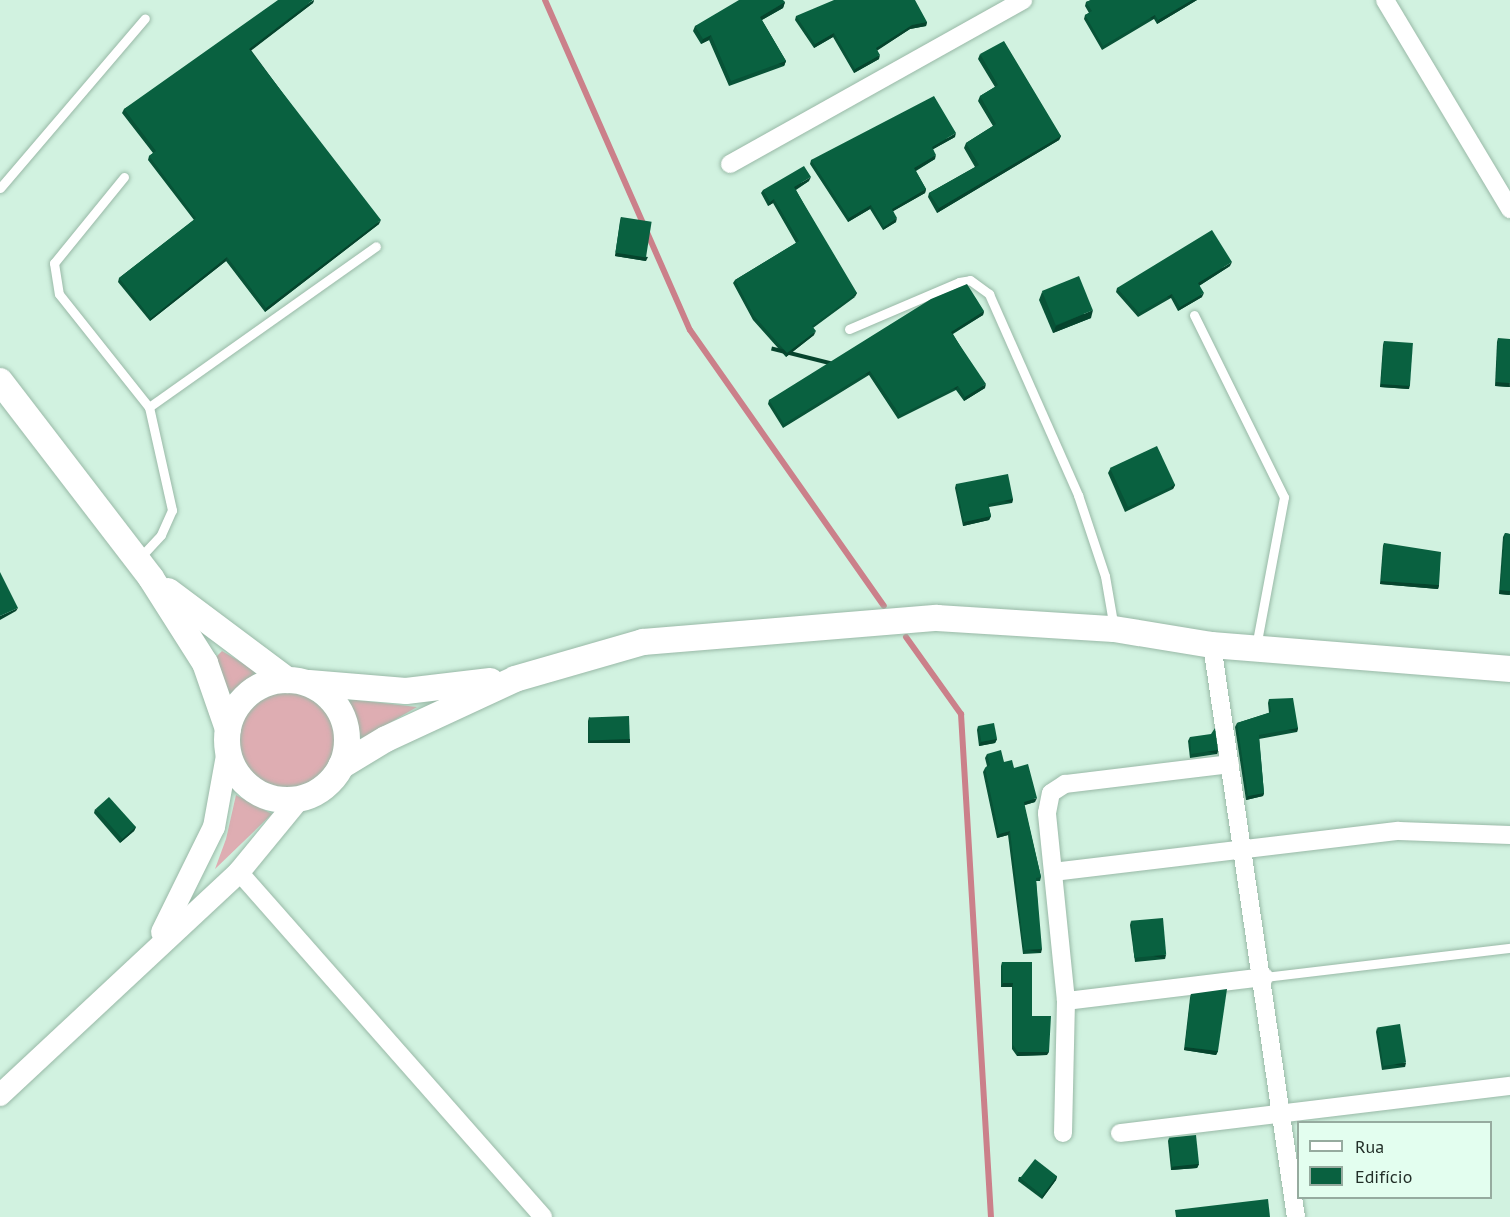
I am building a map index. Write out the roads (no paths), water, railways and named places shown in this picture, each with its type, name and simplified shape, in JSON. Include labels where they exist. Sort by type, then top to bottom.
[{"type":"main road","points":[[0,381],[144,569],[205,663],[228,740],[246,784],[261,795],[299,799],[316,793],[341,766],[386,739],[515,678]]},
{"type":"main road","points":[[144,569],[297,681],[325,693],[342,717],[347,747],[341,766]]},
{"type":"main road","points":[[228,740],[249,694],[297,681],[406,691],[515,678],[655,640],[937,618],[1114,629],[1212,645],[1510,669]]},
{"type":"street","points":[[730,164],[1023,0]]},
{"type":"street","points":[[1385,0],[1508,200]]},
{"type":"street","points":[[1212,645],[1265,978],[1296,1217]]},
{"type":"street","points":[[156,944],[214,827],[228,740]]},
{"type":"street","points":[[1063,1133],[1066,1001],[1047,813],[1051,793],[1065,784],[1230,764]]},
{"type":"street","points":[[0,1095],[156,944],[239,872],[299,799]]},
{"type":"street","points":[[1053,873],[1244,846],[1399,831],[1510,834]]},
{"type":"street","points":[[203,853],[213,874],[239,872]]},
{"type":"street","points":[[239,872],[543,1217]]},
{"type":"street","points":[[1066,1001],[1265,978]]},
{"type":"street","points":[[1120,1133],[1283,1111],[1510,1086]]},
{"type":"lane","points":[[0,188],[145,18]]},
{"type":"lane","points":[[124,177],[54,263],[59,294],[149,407],[172,510],[144,569]]},
{"type":"lane","points":[[149,407],[376,246]]},
{"type":"lane","points":[[849,329],[970,279],[989,294],[1078,495],[1105,576],[1114,629]]},
{"type":"lane","points":[[1194,315],[1284,496],[1256,647]]},
{"type":"lane","points":[[1265,978],[1510,948]]},
{"type":"waterway","points":[[545,0],[690,330],[884,606]]},
{"type":"waterway","points":[[906,637],[961,714],[991,1217]]}]
